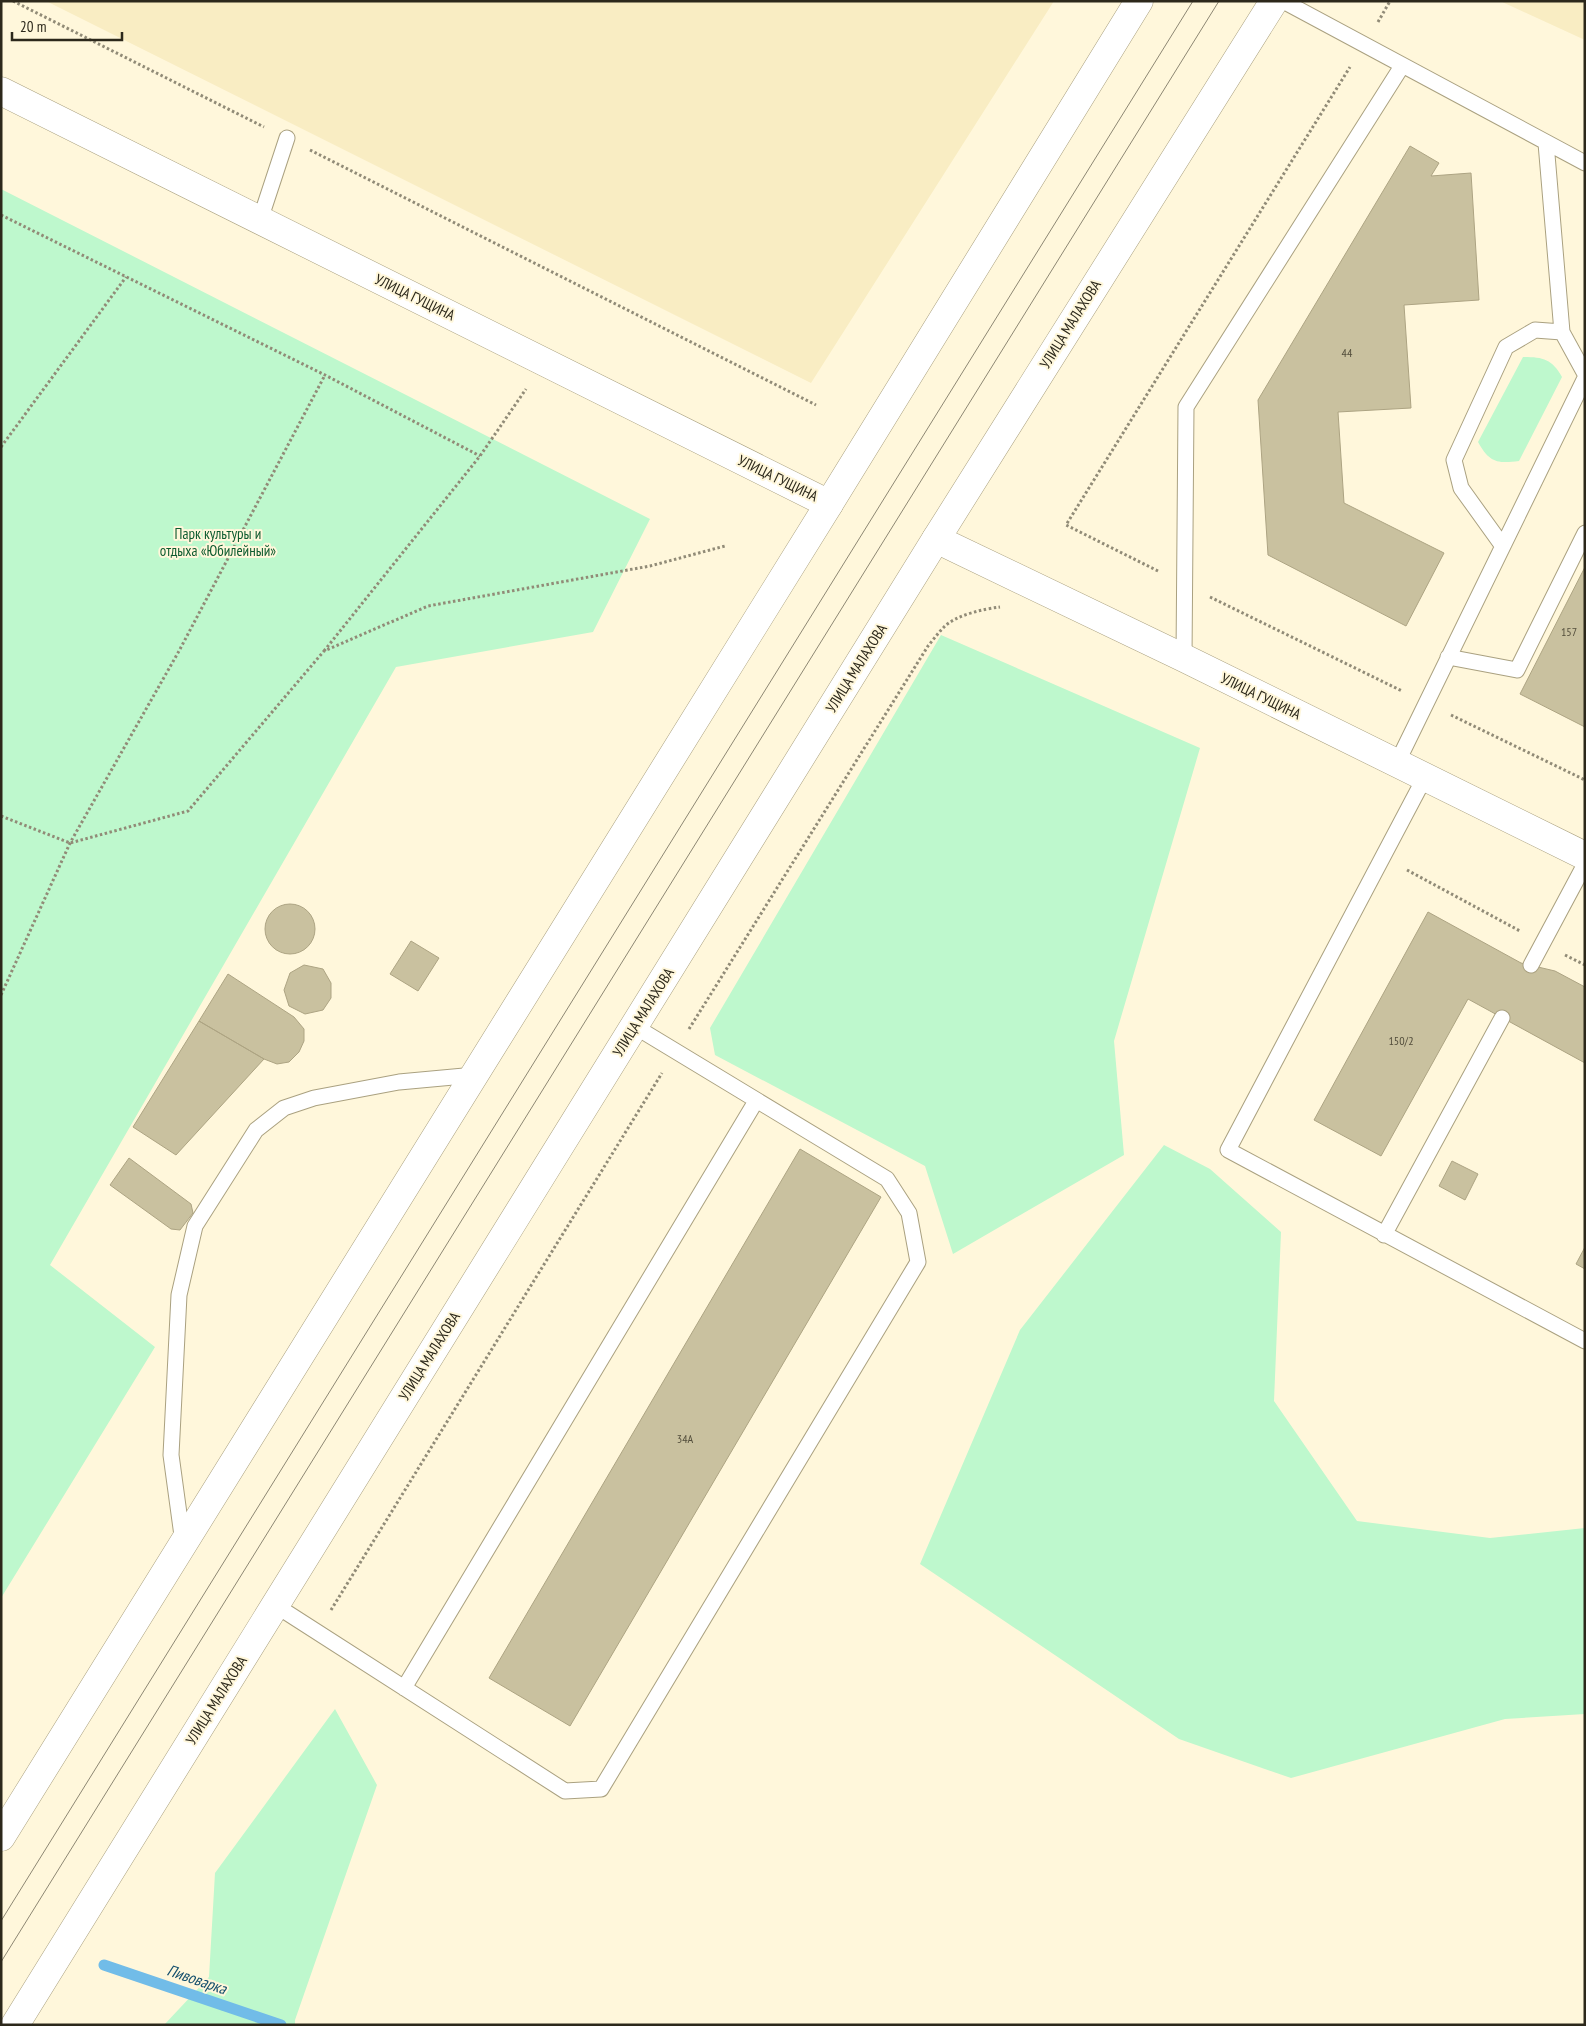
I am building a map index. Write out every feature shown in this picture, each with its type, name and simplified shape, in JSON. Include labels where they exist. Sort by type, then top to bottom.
[{"type":"main road","points":[[1,1837],[829,504],[1139,1]]},
{"type":"main road","name":"УЛИЦА МАЛАХОВА","points":[[15,2025],[936,539],[1274,1]]},
{"type":"main road","name":"УЛИЦА ГУЩИНА","points":[[1,91],[829,504]]},
{"type":"main road","name":"УЛИЦА ГУЩИНА","points":[[936,539],[1184,658],[1585,856]]},
{"type":"lane","points":[[1283,1],[1585,163]]},
{"type":"lane","points":[[1184,658],[1186,407],[1402,66]]},
{"type":"lane","points":[[260,220],[287,138]]},
{"type":"lane","points":[[1397,763],[1585,376],[1562,332],[1546,143]]},
{"type":"lane","points":[[1502,545],[1461,488],[1454,460],[1506,348],[1535,330],[1562,332]]},
{"type":"lane","points":[[1448,657],[1516,670],[1585,533]]},
{"type":"lane","points":[[1425,777],[1228,1150],[1585,1341]]},
{"type":"lane","points":[[1530,964],[1585,864]]},
{"type":"lane","points":[[1384,1235],[1502,1018]]},
{"type":"lane","points":[[275,1605],[565,1791],[601,1789],[918,1262],[909,1213],[887,1179],[634,1026]]},
{"type":"lane","points":[[183,1544],[171,1455],[179,1295],[195,1226],[256,1130],[284,1108],[314,1098],[399,1082],[475,1075]]},
{"type":"lane","points":[[404,1688],[756,1101]]},
{"type":"path","points":[[12,1],[816,405]]},
{"type":"path","points":[[1364,45],[1066,525],[1585,780]]},
{"type":"path","points":[[1,214],[325,376],[480,456]]},
{"type":"path","points":[[1,447],[126,277]]},
{"type":"path","points":[[1,816],[70,843],[188,811],[324,651],[480,456],[545,361]]},
{"type":"path","points":[[1,995],[70,843],[179,651],[325,376]]},
{"type":"path","points":[[324,651],[428,606],[650,566],[725,546]]},
{"type":"path","points":[[318,1633],[675,1051],[928,646],[945,626],[979,611],[1006,606]]},
{"type":"path","points":[[1383,857],[1585,965]]},
{"type":"shaded area","points":[[46,1],[1054,1],[811,383]]},
{"type":"shaded area","points":[[1500,1],[1585,1],[1585,40]]},
{"type":"green space","name":"Парк культуры и отдыха «Юбилейный»","points":[[1,189],[650,519],[593,632],[396,667],[50,1265],[155,1347],[1,1598]]},
{"type":"green space","points":[[1523,357],[1546,360],[1554,366],[1562,377],[1519,461],[1499,462],[1490,458],[1478,442]]},
{"type":"green space","points":[[941,635],[1200,748],[1114,1041],[1124,1155],[953,1254],[925,1166],[715,1055],[710,1028]]},
{"type":"green space","points":[[1164,1145],[1210,1169],[1281,1232],[1274,1401],[1357,1521],[1490,1538],[1585,1528],[1585,1714],[1505,1719],[1291,1778],[1179,1739],[920,1564],[1020,1330]]},
{"type":"green space","points":[[335,1709],[377,1785],[295,2020],[295,2025],[164,2025],[209,1977],[215,1873]]},
{"type":"building","points":[[1410,146],[1439,163],[1431,176],[1471,173],[1479,300],[1404,305],[1411,408],[1338,412],[1344,503],[1444,553],[1406,626],[1268,555],[1258,400]]},
{"type":"building","points":[[1585,567],[1585,727],[1520,694]]},
{"type":"building","points":[[290,904],[304,908],[311,915],[315,929],[311,943],[304,950],[290,954],[276,950],[269,943],[265,929],[269,915],[276,908]]},
{"type":"building","points":[[1428,912],[1521,963],[1555,971],[1585,987],[1585,1063],[1468,999],[1381,1156],[1314,1120]]},
{"type":"building","points":[[411,941],[439,958],[418,991],[390,974]]},
{"type":"building","points":[[304,965],[323,969],[331,983],[331,998],[323,1010],[305,1014],[289,1006],[284,990],[290,973]]},
{"type":"building","points":[[228,974],[294,1017],[304,1029],[304,1041],[299,1052],[289,1062],[277,1064],[264,1059],[199,1021]]},
{"type":"building","points":[[199,1021],[264,1059],[176,1155],[133,1127]]},
{"type":"building","points":[[800,1149],[881,1197],[570,1726],[489,1678]]},
{"type":"building","points":[[129,1158],[191,1204],[193,1213],[180,1230],[171,1229],[110,1185]]},
{"type":"building","points":[[1452,1161],[1478,1174],[1465,1200],[1439,1186]]},
{"type":"building","points":[[1585,1247],[1585,1269],[1576,1264]]},
{"type":"waterway","name":"Пивоварка","points":[[104,1965],[281,2025]]},
{"type":"tram line","points":[[1,1921],[1193,1]]},
{"type":"tram line","points":[[1,1962],[1219,1]]}]
